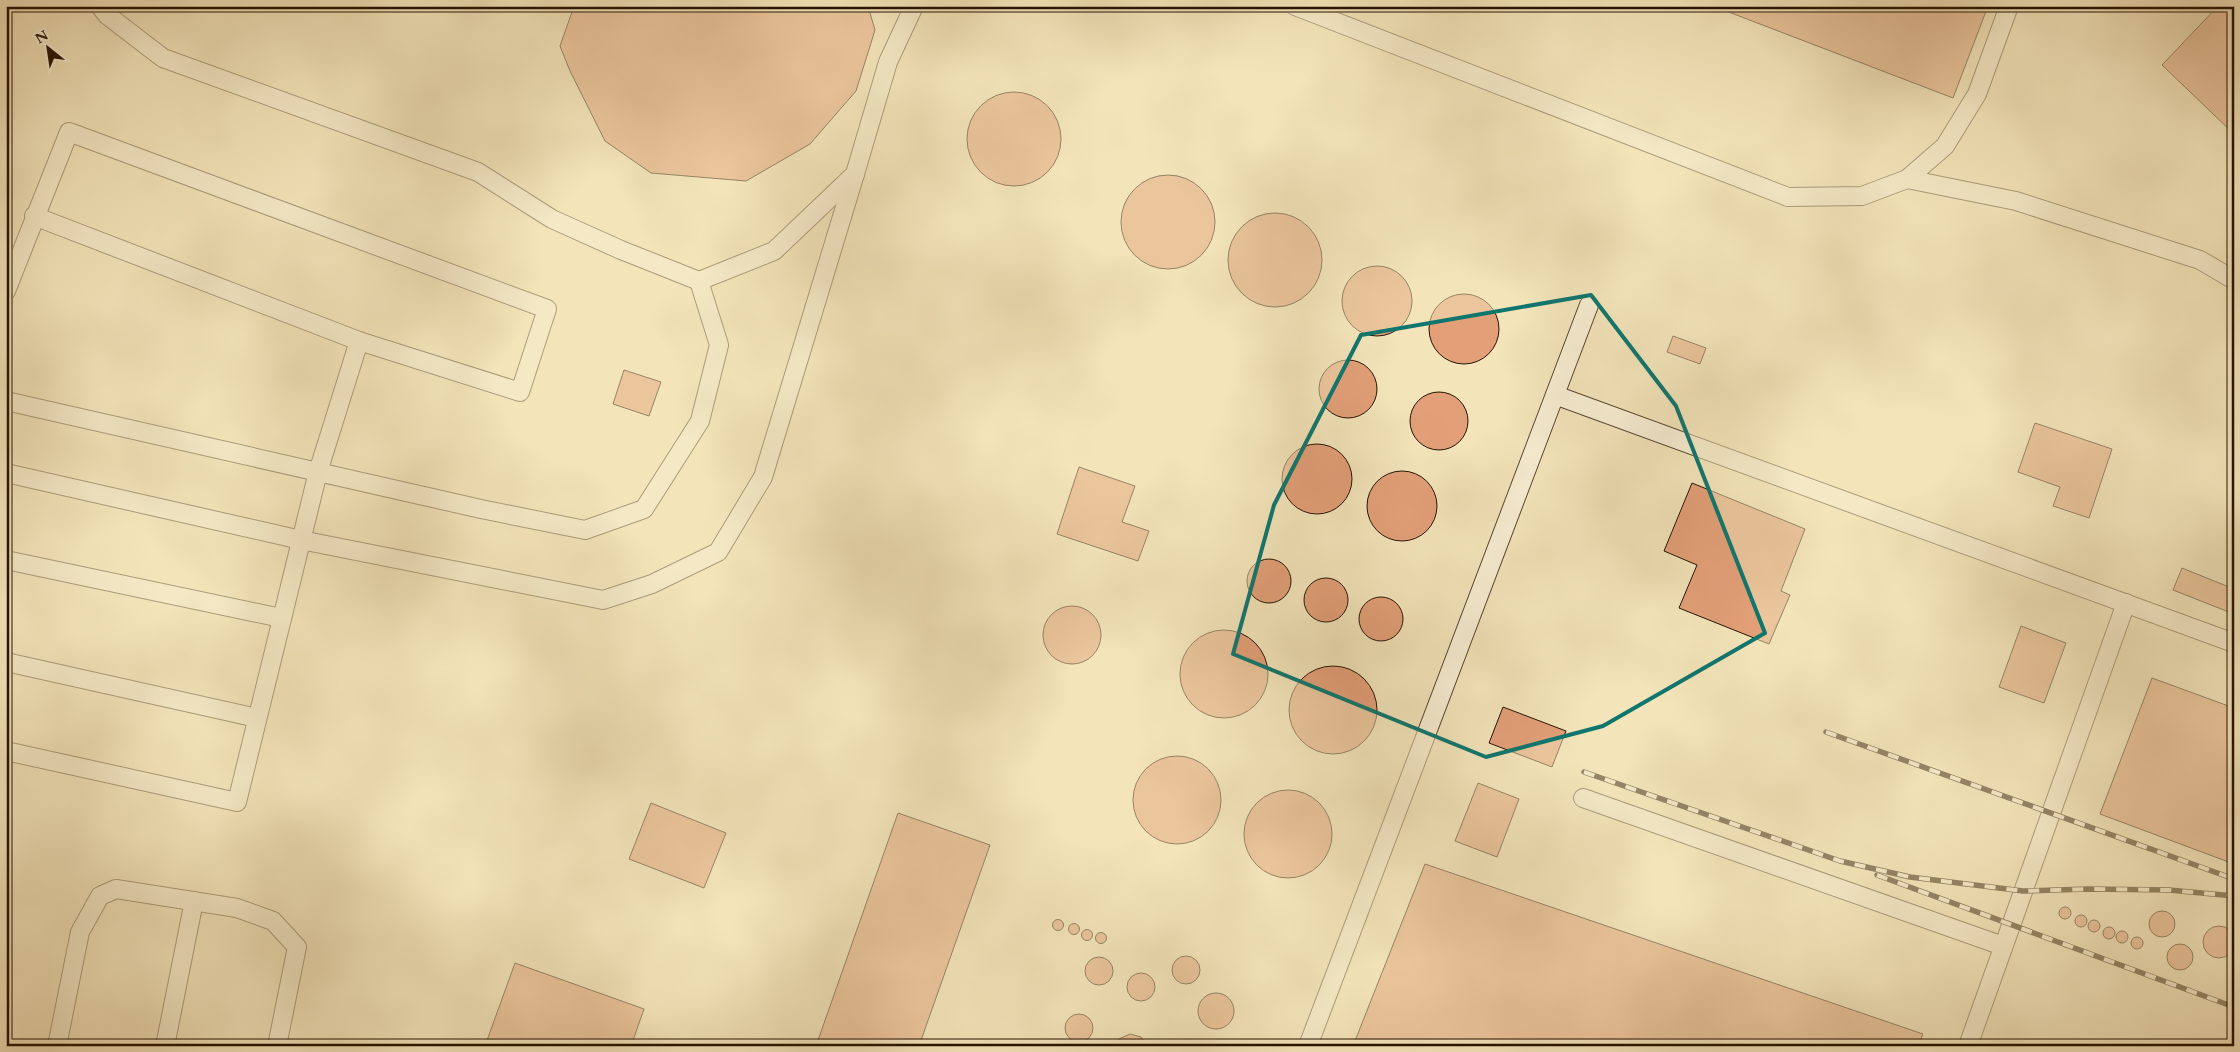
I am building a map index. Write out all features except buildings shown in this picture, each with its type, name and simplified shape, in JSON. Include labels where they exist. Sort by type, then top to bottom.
[{"type":"lane","points":[[100,6],[107,15],[162,58],[478,172],[552,219],[621,250],[699,281],[774,250],[855,174]]},
{"type":"lane","points":[[6,473],[301,540],[603,600],[652,584],[718,552],[763,477],[888,62],[914,6]]},
{"type":"lane","points":[[1295,6],[1788,197],[1862,196],[1908,179],[1945,146],[1977,94],[2009,6]]},
{"type":"lane","points":[[6,291],[34,216],[69,132],[547,309],[520,392],[359,342],[34,216]]},
{"type":"lane","points":[[1908,179],[2016,201],[2200,260],[2234,280]]},
{"type":"lane","points":[[6,401],[481,509],[585,530],[644,509],[700,421],[720,345],[699,281]]},
{"type":"lane","points":[[1308,1046],[1589,306]]},
{"type":"lane","points":[[6,751],[237,802],[318,472],[359,342]]},
{"type":"lane","points":[[1555,395],[2234,643]]},
{"type":"lane","points":[[6,560],[281,618]]},
{"type":"lane","points":[[1968,1046],[2126,603]]},
{"type":"lane","points":[[6,662],[257,718]]},
{"type":"lane","points":[[1583,798],[2003,946]]},
{"type":"lane","points":[[57,1046],[80,932],[100,896],[116,889],[237,908],[273,920],[297,947],[277,1046]]},
{"type":"lane","points":[[165,1046],[194,901]]},
{"type":"highlighted area","points":[[1591,295],[1676,406],[1765,633],[1603,726],[1486,757],[1233,654],[1274,505],[1361,335]]},
{"type":"railway","points":[[1826,732],[2234,879]]},
{"type":"railway","points":[[1584,772],[1840,861],[1910,877],[2023,891],[2088,889],[2169,890],[2234,896]]},
{"type":"railway","points":[[1877,875],[2234,1007]]}]
